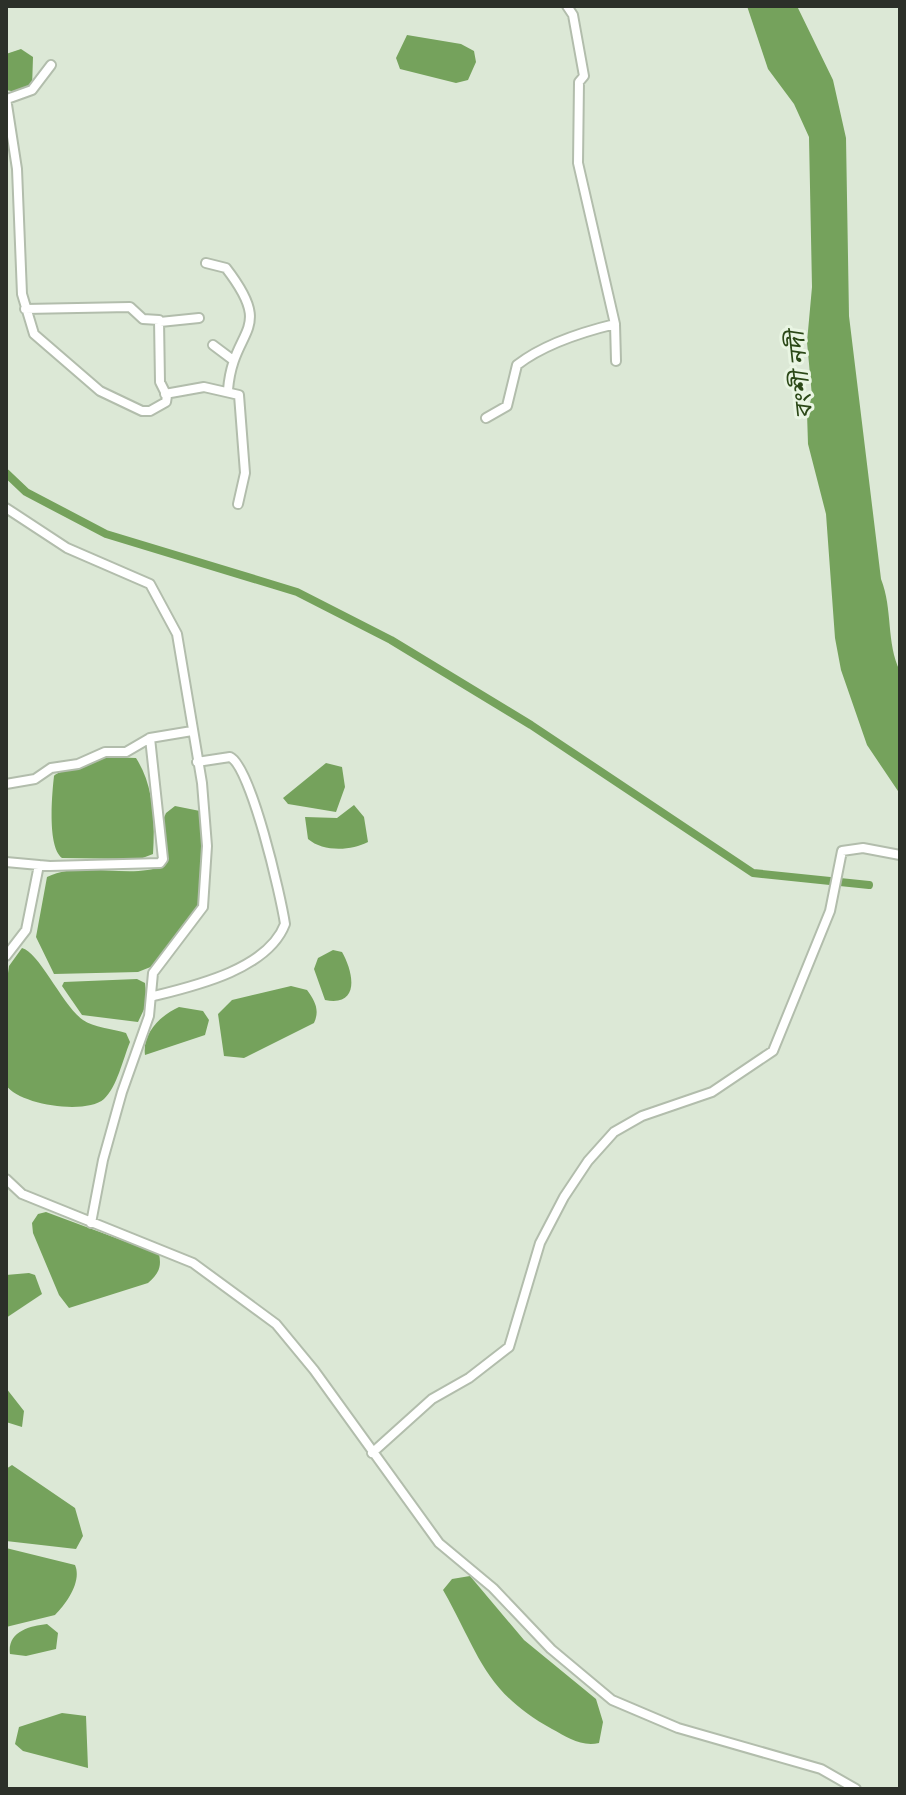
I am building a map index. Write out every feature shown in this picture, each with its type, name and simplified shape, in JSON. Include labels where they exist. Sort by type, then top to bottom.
[{"type":"street","points":[[567,6],[573,15],[584,76],[579,82],[578,163],[615,324],[616,361]]},
{"type":"street","points":[[51,65],[32,90],[6,98],[25,309],[34,334],[100,391],[150,411],[166,402],[160,382],[160,322]]},
{"type":"street","points":[[206,263],[226,268],[249,306],[251,328],[233,360],[228,390]]},
{"type":"street","points":[[25,309],[130,307],[143,319],[160,322],[199,318]]},
{"type":"street","points":[[486,418],[507,406],[517,365],[522,361],[548,344],[615,324]]},
{"type":"street","points":[[213,345],[233,360]]},
{"type":"street","points":[[165,394],[204,387],[228,390],[241,399],[245,473],[238,504]]},
{"type":"street","points":[[6,508],[67,548],[150,584],[177,634],[207,846],[203,907],[153,973],[154,996],[103,1160],[91,1223]]},
{"type":"street","points":[[6,784],[35,779],[51,768],[78,764],[105,752],[126,752],[150,738],[192,731]]},
{"type":"street","points":[[6,862],[39,865],[160,863],[163,859],[150,738]]},
{"type":"street","points":[[154,996],[204,985],[263,955],[281,935],[285,924],[260,821],[239,765],[230,757],[197,762]]},
{"type":"street","points":[[372,1453],[432,1399],[469,1378],[509,1347],[540,1243],[564,1197],[588,1161],[614,1132],[642,1116],[712,1092],[773,1051],[830,911],[842,851],[846,848],[900,855]]},
{"type":"street","points":[[6,956],[26,930],[39,865]]},
{"type":"street","points":[[6,1179],[22,1194],[193,1263],[257,1308],[302,1354],[439,1543],[493,1588],[551,1649],[612,1700],[678,1728],[821,1769],[856,1789]]},
{"type":"shaded area","points":[[747,6],[797,6],[833,80],[846,138],[849,316],[881,579],[893,649],[900,671],[900,794],[867,745],[841,670],[835,638],[826,514],[808,444],[807,413],[812,396],[807,342],[812,287],[809,137],[794,104],[768,69]]},
{"type":"shaded area","points":[[407,35],[461,44],[474,51],[476,62],[468,80],[456,83],[400,69],[396,58]]},
{"type":"shaded area","points":[[21,49],[33,57],[32,88],[21,93],[6,90],[6,54]]},
{"type":"shaded area","points":[[106,757],[136,758],[142,769],[152,804],[153,854],[140,859],[62,858],[57,852],[52,832],[54,776]]},
{"type":"shaded area","points":[[326,763],[342,767],[345,787],[336,812],[288,804],[283,798]]},
{"type":"shaded area","points":[[354,805],[364,817],[368,842],[337,849],[308,839],[305,817],[337,818]]},
{"type":"shaded area","points":[[175,806],[200,811],[205,824],[200,907],[153,966],[138,972],[54,974],[36,937],[47,877],[76,870],[136,871],[165,865],[163,820]]},
{"type":"shaded area","points":[[22,948],[36,959],[83,1020],[126,1033],[130,1042],[116,1080],[109,1094],[95,1104],[53,1106],[24,1098],[6,1085],[7,980],[9,966]]},
{"type":"shaded area","points":[[333,950],[342,952],[351,978],[349,993],[336,1001],[325,1000],[314,969],[318,958]]},
{"type":"shaded area","points":[[137,979],[145,983],[147,1003],[138,1022],[82,1015],[62,986],[64,982]]},
{"type":"shaded area","points":[[291,986],[307,990],[312,998],[317,1010],[314,1023],[244,1058],[224,1056],[218,1014],[232,1000]]},
{"type":"shaded area","points":[[179,1007],[203,1011],[209,1020],[205,1035],[145,1055],[147,1039],[154,1026]]},
{"type":"shaded area","points":[[46,1212],[159,1254],[157,1274],[148,1283],[69,1308],[59,1295],[33,1233],[32,1223],[38,1214]]},
{"type":"shaded area","points":[[6,1275],[35,1275],[42,1294],[6,1318]]},
{"type":"shaded area","points":[[6,1388],[24,1411],[22,1427],[6,1422]]},
{"type":"shaded area","points":[[12,1465],[75,1508],[83,1536],[76,1549],[6,1541],[6,1469]]},
{"type":"shaded area","points":[[6,1548],[75,1565],[75,1585],[55,1615],[6,1627]]},
{"type":"shaded area","points":[[470,1576],[524,1640],[596,1699],[603,1722],[599,1743],[580,1742],[552,1729],[529,1715],[497,1685],[475,1652],[443,1590],[452,1579]]},
{"type":"shaded area","points":[[47,1624],[58,1633],[56,1649],[26,1656],[10,1654],[10,1646],[16,1635],[33,1626]]},
{"type":"shaded area","points":[[62,1713],[86,1716],[88,1768],[23,1751],[15,1744],[19,1727]]},
{"type":"waterway","points":[[6,473],[26,492],[106,534],[297,592],[391,640],[531,725],[753,873],[869,885]]},
{"type":"water label","name":"বংশী নদী","points":[[800,375]]}]
